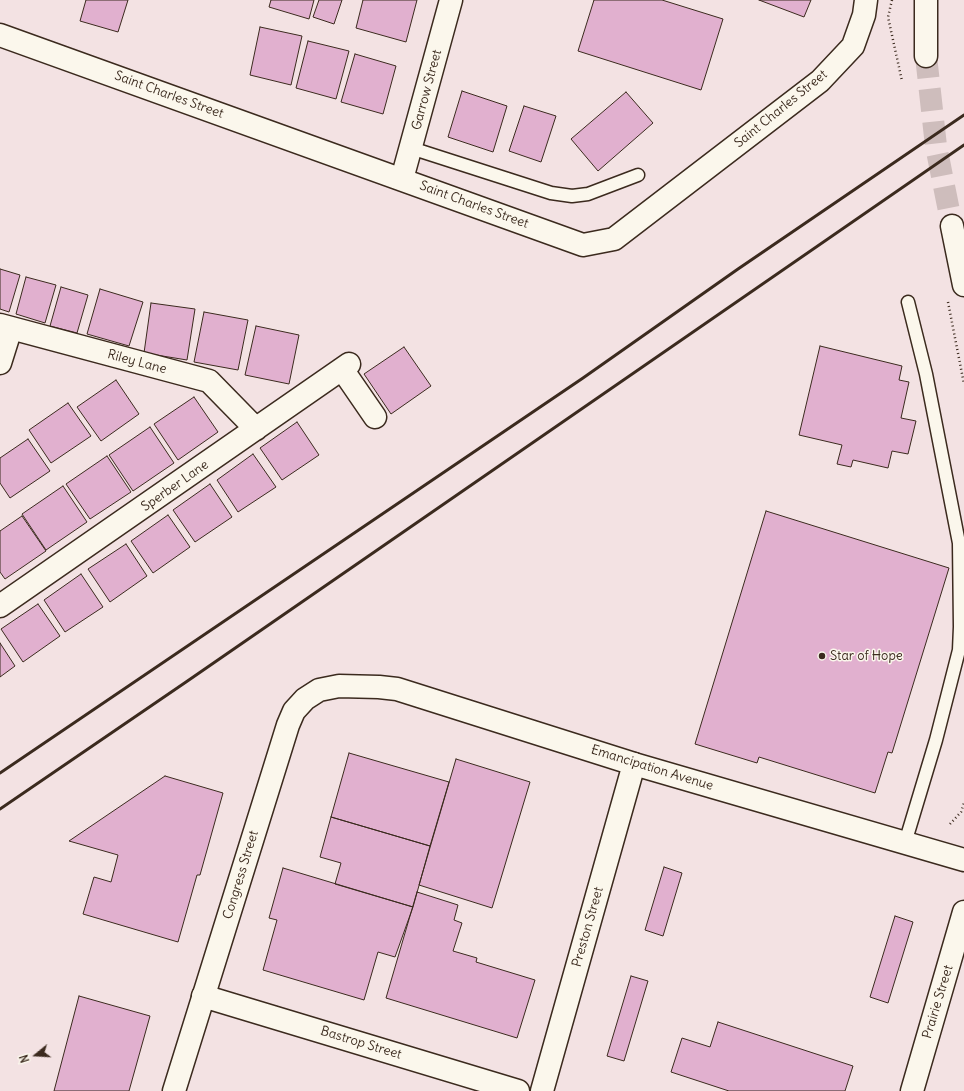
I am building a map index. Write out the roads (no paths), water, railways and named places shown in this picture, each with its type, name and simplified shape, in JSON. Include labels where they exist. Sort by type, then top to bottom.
[{"type":"street","name":"Garrow Street","points":[[402,179],[451,0]]},
{"type":"street","name":"Saint Charles Street","points":[[0,36],[583,245],[614,239],[820,81],[853,46],[864,15],[866,0]]},
{"type":"street","points":[[926,0],[926,56]]},
{"type":"street","points":[[952,226],[964,285]]},
{"type":"street","points":[[0,363],[6,326]]},
{"type":"street","name":"Riley Lane","points":[[6,326],[209,381],[256,429]]},
{"type":"street","name":"Sperber Lane","points":[[0,606],[346,367],[375,417]]},
{"type":"street","name":"Emancipation Avenue","points":[[340,686],[397,689],[634,764],[964,860]]},
{"type":"street","name":"Congress Street","points":[[174,1091],[288,725],[294,711],[305,699],[319,690],[340,686]]},
{"type":"street","name":"Preston Street","points":[[542,1091],[634,764]]},
{"type":"street","name":"Prairie Street","points":[[912,1091],[964,912]]},
{"type":"street","name":"Bastrop Street","points":[[203,996],[518,1091]]},
{"type":"lane","points":[[411,148],[551,193],[572,196],[588,194],[638,175]]},
{"type":"lane","points":[[905,843],[936,740],[959,650],[960,627],[958,543],[926,374],[908,302]]},
{"type":"tunnel","points":[[926,56],[936,146],[952,226]]},
{"type":"railway","points":[[0,773],[583,378],[738,269],[964,115]]},
{"type":"railway","points":[[0,809],[964,145]]},
{"type":"place","name":"Star of Hope","points":[[822,656]]}]
